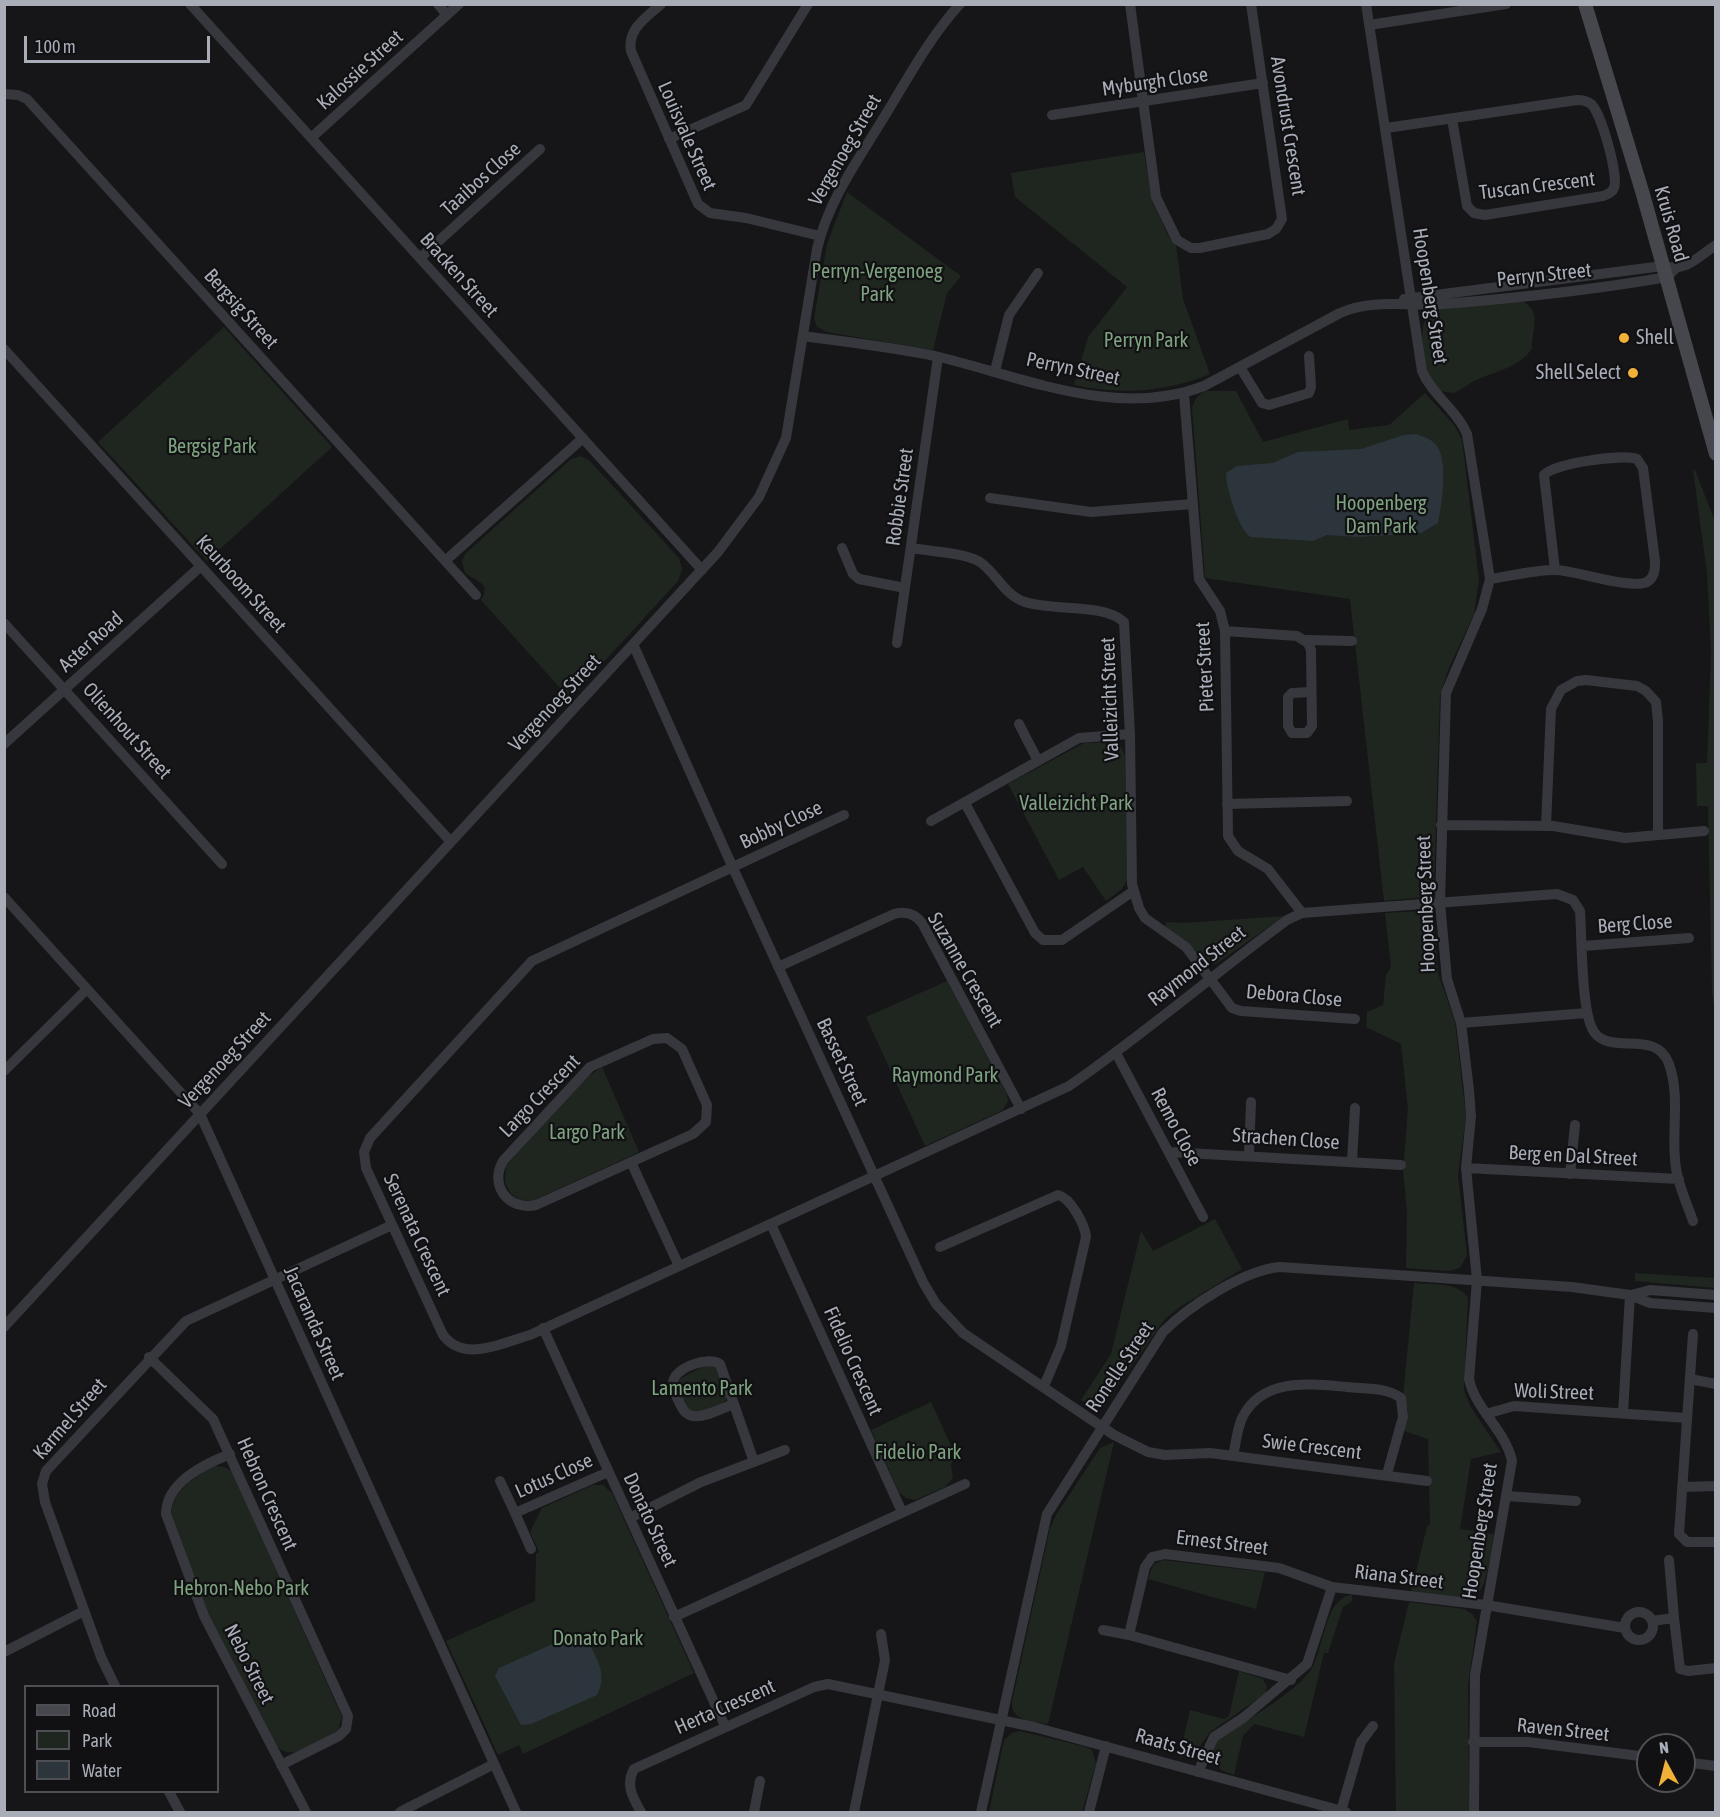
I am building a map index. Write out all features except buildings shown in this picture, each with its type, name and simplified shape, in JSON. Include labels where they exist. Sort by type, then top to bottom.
[{"type":"street","name":"Bracken Street","points":[[190,4],[702,570]]},
{"type":"street","points":[[438,4],[447,15]]},
{"type":"street","name":"Kalossie Street","points":[[311,138],[459,4]]},
{"type":"street","name":"Louisvale Street","points":[[661,4],[635,29],[630,45],[695,200],[705,211],[820,236]]},
{"type":"street","points":[[669,140],[746,105],[808,4]]},
{"type":"street","name":"Vergenoeg Street","points":[[4,1327],[702,570],[752,507],[778,459],[791,419],[820,236],[844,183],[933,37],[960,4]]},
{"type":"street","name":"Avondrust Crescent","points":[[1130,4],[1142,102],[1159,207],[1177,240],[1191,248],[1268,234],[1276,229],[1282,219],[1251,4]]},
{"type":"street","name":"Hoopenberg Street","points":[[1366,4],[1422,371],[1429,384],[1460,421],[1467,434],[1490,579],[1482,609],[1446,693],[1441,825],[1440,903],[1447,979],[1461,1023],[1471,1116],[1466,1168],[1477,1281],[1468,1379],[1473,1393],[1510,1455],[1507,1496],[1475,1675],[1474,1812]]},
{"type":"street","points":[[1369,24],[1506,4]]},
{"type":"street","name":"Kruis Road","points":[[1586,4],[1668,271],[1716,454]]},
{"type":"street","name":"Myburgh Close","points":[[1052,115],[1263,84]]},
{"type":"street","name":"Bergsig Street","points":[[4,94],[18,95],[27,99],[476,595]]},
{"type":"street","name":"Tuscan Crescent","points":[[1386,128],[1452,118],[1585,101],[1596,110],[1615,169],[1615,186],[1612,193],[1485,215],[1474,213],[1467,206],[1452,118]]},
{"type":"street","name":"Taaibos Close","points":[[420,258],[540,150]]},
{"type":"street","name":"Perryn Street","points":[[803,336],[938,357],[1109,398],[1184,394],[1349,309],[1668,271],[1695,262],[1716,245]]},
{"type":"street","points":[[995,371],[1009,315],[1038,273]]},
{"type":"street","name":"Keurboom Street","points":[[4,350],[451,842]]},
{"type":"street","points":[[1240,367],[1262,403],[1269,405],[1309,393],[1311,387],[1309,356]]},
{"type":"street","name":"Robbie Street","points":[[897,643],[938,357]]},
{"type":"street","name":"Pieter Street","points":[[1184,394],[1199,579],[1220,611],[1225,631],[1228,836],[1238,851],[1268,869],[1302,913]]},
{"type":"street","points":[[445,561],[583,438]]},
{"type":"street","points":[[1490,579],[1555,570],[1639,584],[1651,579],[1655,561],[1643,468],[1637,459],[1626,457],[1556,467],[1544,475],[1555,570]]},
{"type":"street","points":[[990,498],[1091,512],[1192,504]]},
{"type":"street","points":[[842,548],[852,574],[859,579],[905,588]]},
{"type":"street","name":"Valleizicht Street","points":[[911,548],[973,559],[987,568],[1011,595],[1024,601],[1108,614],[1120,618],[1126,627],[1132,892],[1145,918],[1186,947],[1209,978]]},
{"type":"street","name":"Aster Road","points":[[4,744],[201,566]]},
{"type":"street","name":"Olienhout Street","points":[[4,623],[222,864]]},
{"type":"street","points":[[1225,631],[1297,636],[1306,640],[1352,641]]},
{"type":"street","points":[[1306,640],[1311,650],[1311,692]]},
{"type":"street","name":"Basset Street","points":[[633,644],[923,1282],[944,1314],[963,1333],[1103,1426]]},
{"type":"street","points":[[1546,826],[1551,709],[1561,690],[1577,681],[1586,680],[1637,686],[1646,691],[1656,702],[1658,835]]},
{"type":"street","points":[[1019,723],[1038,761]]},
{"type":"street","points":[[931,821],[1079,738],[1130,734]]},
{"type":"street","points":[[1227,804],[1347,801]]},
{"type":"street","points":[[965,803],[1035,933],[1043,940],[1062,940],[1132,892]]},
{"type":"street","name":"Bobby Close","points":[[733,868],[844,815]]},
{"type":"street","points":[[1441,825],[1546,826],[1610,837],[1704,831]]},
{"type":"street","name":"Serenata Crescent","points":[[733,868],[545,953],[526,966],[366,1145],[364,1157],[366,1168],[392,1225],[443,1335],[453,1346],[466,1350],[478,1350],[543,1328],[875,1177]]},
{"type":"street","name":"Raymond Street","points":[[875,1177],[1069,1086],[1116,1053],[1209,978],[1287,920],[1302,913],[1557,894],[1573,900],[1580,911],[1583,946]]},
{"type":"street","name":"Jacaranda Street","points":[[4,897],[200,1114],[516,1812]]},
{"type":"street","name":"Suzanne Crescent","points":[[778,967],[894,914],[907,913],[915,916],[922,923],[1021,1109]]},
{"type":"street","name":"Berg Close","points":[[1583,946],[1689,938]]},
{"type":"street","points":[[1583,946],[1587,1013],[1593,1030],[1604,1040],[1652,1046],[1665,1057],[1675,1096],[1674,1150],[1679,1179],[1693,1221]]},
{"type":"street","name":"Debora Close","points":[[1209,978],[1228,1004],[1236,1009],[1355,1019]]},
{"type":"street","points":[[4,1071],[87,989]]},
{"type":"street","points":[[1461,1023],[1587,1013]]},
{"type":"street","name":"Largo Crescent","points":[[667,1038],[682,1049],[707,1105],[707,1117],[698,1131],[631,1162],[529,1207],[511,1202],[502,1193],[498,1182],[503,1161],[585,1071],[601,1061],[653,1039],[667,1038]]},
{"type":"street","name":"Remo Close","points":[[1116,1053],[1203,1217]]},
{"type":"street","points":[[1249,1155],[1251,1102]]},
{"type":"street","points":[[1352,1162],[1355,1108]]},
{"type":"street","points":[[1570,1174],[1575,1125]]},
{"type":"street","name":"Strachen Close","points":[[1169,1152],[1401,1165]]},
{"type":"street","points":[[631,1162],[679,1266]]},
{"type":"street","name":"Berg en Dal Street","points":[[1466,1168],[1679,1179]]},
{"type":"street","points":[[940,1247],[1058,1195],[1065,1198],[1084,1227],[1086,1238],[1061,1346],[1044,1386]]},
{"type":"street","name":"Fidelio Crescent","points":[[771,1224],[902,1512]]},
{"type":"street","name":"Karmel Street","points":[[115,1685],[84,1611],[45,1502],[42,1490],[44,1477],[50,1466],[149,1358],[193,1316],[392,1225]]},
{"type":"street","name":"Ronelle Street","points":[[981,1812],[1047,1514],[1170,1325],[1193,1308],[1256,1271],[1280,1267],[1572,1287],[1630,1295],[1650,1303],[1716,1308]]},
{"type":"street","name":"Ronelle Street","points":[[1630,1295],[1650,1290],[1716,1294]]},
{"type":"street","points":[[1623,1413],[1630,1295]]},
{"type":"street","name":"Donato Street","points":[[543,1328],[725,1726]]},
{"type":"street","points":[[1693,1334],[1680,1537],[1690,1543],[1716,1542]]},
{"type":"street","name":"Hebron Crescent","points":[[149,1358],[211,1415],[348,1716],[346,1729],[339,1736],[281,1765]]},
{"type":"street","points":[[734,1404],[700,1416],[689,1415],[682,1409],[674,1389],[674,1379],[679,1372],[706,1360],[713,1360],[723,1368],[753,1462]]},
{"type":"street","points":[[1690,1379],[1716,1383]]},
{"type":"street","name":"Swie Crescent","points":[[1233,1456],[1242,1418],[1250,1406],[1277,1388],[1294,1383],[1388,1391],[1401,1398],[1404,1411],[1387,1474]]},
{"type":"street","name":"Woli Street","points":[[1486,1414],[1514,1406],[1687,1418]]},
{"type":"street","name":"Swie Crescent","points":[[1103,1426],[1132,1446],[1148,1452],[1233,1456],[1387,1474],[1427,1481]]},
{"type":"street","points":[[630,1518],[701,1482],[785,1450]]},
{"type":"street","name":"Nebo Street","points":[[230,1454],[196,1470],[170,1498],[166,1514],[204,1616],[306,1812]]},
{"type":"street","name":"Lotus Close","points":[[515,1513],[608,1472]]},
{"type":"street","name":"Lotus Close","points":[[500,1481],[531,1549]]},
{"type":"street","points":[[674,1617],[965,1484]]},
{"type":"street","points":[[1682,1487],[1716,1486]]},
{"type":"street","points":[[1507,1496],[1576,1501]]},
{"type":"street","name":"Ernest Street","points":[[1129,1635],[1145,1567],[1152,1557],[1160,1554],[1279,1568],[1332,1587]]},
{"type":"street","points":[[1669,1560],[1678,1665],[1688,1671],[1716,1668]]},
{"type":"street","name":"Riana Street","points":[[1198,1772],[1214,1737],[1243,1718],[1291,1680],[1311,1657],[1332,1587],[1486,1605],[1625,1628]]},
{"type":"street","points":[[4,1653],[84,1611]]},
{"type":"street","points":[[1635,1613],[1645,1614],[1652,1621],[1650,1634],[1643,1640],[1633,1639],[1625,1628],[1628,1618],[1635,1613]]},
{"type":"street","points":[[1652,1621],[1674,1618]]},
{"type":"street","points":[[1103,1630],[1129,1635],[1291,1680]]},
{"type":"street","points":[[854,1812],[885,1655],[881,1634]]},
{"type":"street","name":"Herta Crescent","points":[[641,1812],[630,1788],[629,1781],[634,1769],[725,1726],[821,1685],[836,1684],[1000,1722]]},
{"type":"street","name":"Raats Street","points":[[1000,1722],[1034,1727],[1343,1812]]},
{"type":"street","points":[[1343,1812],[1361,1742],[1373,1726]]},
{"type":"street","name":"Raven Street","points":[[1473,1742],[1528,1742],[1636,1756]]},
{"type":"street","points":[[1089,1812],[1106,1746]]},
{"type":"street","points":[[400,1812],[494,1764]]},
{"type":"street","points":[[1696,1764],[1716,1766]]},
{"type":"street","points":[[754,1812],[760,1781]]},
{"type":"street","points":[[170,1793],[180,1812]]},
{"type":"green space","name":"Perryn Park","points":[[1144,152],[1152,201],[1168,235],[1176,245],[1183,299],[1210,374],[1177,385],[1143,390],[1108,390],[1074,385],[1088,337],[1127,287],[1015,197],[1011,173]]},
{"type":"green space","name":"Perryn-Vergenoeg Park","points":[[847,192],[961,276],[947,293],[933,350],[827,332],[817,327],[814,318],[827,244]]},
{"type":"green space","points":[[1521,300],[1532,310],[1535,322],[1532,349],[1526,356],[1513,365],[1474,381],[1454,393],[1439,391],[1428,374],[1424,359],[1422,339],[1428,315],[1433,310]]},
{"type":"green space","name":"Bergsig Park","points":[[224,327],[332,447],[207,561],[98,442]]},
{"type":"green space","name":"Hoopenberg Dam Park","points":[[1205,391],[1236,391],[1263,442],[1348,419],[1349,430],[1389,425],[1425,393],[1454,425],[1462,439],[1479,580],[1474,614],[1448,670],[1440,696],[1434,886],[1426,897],[1384,901],[1350,599],[1205,578],[1192,408],[1196,398]]},
{"type":"green space","points":[[580,456],[589,460],[679,558],[682,569],[678,581],[570,699],[481,600],[484,586],[465,573],[462,561],[466,553],[571,459]]},
{"type":"green space","points":[[1693,470],[1695,470],[1716,524],[1715,1012],[1712,993],[1708,806],[1697,806],[1696,763],[1707,763],[1711,651],[1707,573]]},
{"type":"green space","name":"Valleizicht Park","points":[[1112,742],[1120,745],[1125,756],[1127,880],[1122,889],[1106,901],[1083,867],[1059,880],[1008,784],[1084,743]]},
{"type":"green space","points":[[1420,911],[1429,915],[1434,924],[1438,973],[1455,1022],[1466,1117],[1458,1175],[1467,1255],[1460,1268],[1450,1271],[1406,1268],[1407,1211],[1403,1171],[1408,1109],[1401,1044],[1366,1027],[1367,1012],[1383,1005],[1386,975],[1391,967],[1385,913]]},
{"type":"green space","points":[[1284,916],[1216,964],[1207,962],[1185,940],[1166,928],[1166,922],[1184,923]]},
{"type":"green space","name":"Raymond Park","points":[[947,981],[1007,1094],[1008,1101],[1003,1110],[925,1146],[866,1017]]},
{"type":"green space","name":"Largo Park","points":[[602,1067],[639,1152],[534,1200],[516,1197],[505,1183],[506,1166],[585,1078]]},
{"type":"green space","points":[[1215,1219],[1242,1269],[1180,1307],[1165,1319],[1104,1405],[1092,1406],[1081,1400],[1111,1354],[1141,1231],[1153,1251]]},
{"type":"green space","points":[[1635,1273],[1715,1278],[1715,1288],[1635,1281]]},
{"type":"green space","points":[[1414,1283],[1451,1286],[1468,1298],[1464,1390],[1470,1406],[1501,1452],[1471,1459],[1460,1529],[1494,1534],[1482,1588],[1476,1594],[1467,1597],[1411,1592],[1427,1526],[1430,1525],[1428,1439],[1404,1431],[1408,1411],[1403,1396]]},
{"type":"green space","name":"Lamento Park","points":[[707,1364],[717,1366],[727,1398],[720,1405],[709,1409],[688,1411],[677,1388],[678,1380]]},
{"type":"green space","name":"Fidelio Park","points":[[931,1402],[955,1454],[951,1464],[953,1478],[945,1487],[915,1500],[906,1498],[899,1492],[871,1430]]},
{"type":"green space","points":[[1114,1442],[1048,1724],[1030,1721],[1015,1713],[1012,1702],[1050,1528],[1056,1515],[1100,1448]]},
{"type":"green space","name":"Hebron-Nebo Park","points":[[215,1466],[225,1467],[232,1472],[342,1717],[338,1730],[317,1744],[299,1751],[284,1751],[278,1747],[205,1608],[172,1518],[174,1501],[179,1493],[192,1480]]},
{"type":"green space","name":"Donato Park","points":[[593,1485],[603,1485],[612,1493],[694,1673],[523,1754],[519,1745],[498,1755],[446,1641],[535,1601],[536,1554],[539,1552],[530,1532],[542,1508]]},
{"type":"green space","points":[[1162,1560],[1265,1572],[1256,1609],[1148,1579],[1153,1565]]},
{"type":"green space","points":[[1352,1595],[1352,1601],[1343,1607],[1328,1653],[1324,1653],[1304,1737],[1254,1724],[1243,1736],[1234,1775],[1221,1770],[1212,1757],[1217,1741],[1282,1697],[1305,1678],[1316,1659],[1326,1624],[1336,1604]]},
{"type":"green space","points":[[1409,1602],[1464,1609],[1477,1621],[1468,1686],[1469,1812],[1396,1812],[1394,1664]]},
{"type":"green space","points":[[1239,1671],[1263,1679],[1267,1687],[1265,1694],[1210,1732],[1195,1753],[1179,1758],[1190,1710],[1224,1719],[1229,1716]]},
{"type":"green space","points":[[1020,1731],[1092,1750],[1096,1763],[1082,1812],[989,1812],[1004,1740],[1012,1733]]},
{"type":"water","points":[[1416,434],[1437,446],[1443,472],[1438,523],[1421,533],[1359,537],[1327,535],[1313,541],[1251,537],[1242,527],[1231,498],[1226,473],[1237,466],[1273,463],[1298,452],[1361,449],[1404,435]]},
{"type":"water","points":[[575,1634],[587,1640],[600,1667],[601,1680],[597,1695],[531,1724],[521,1725],[495,1676],[499,1668]]},
{"type":"place","name":"Shell","points":[[1624,338]]},
{"type":"place","name":"Shell Select","points":[[1633,373]]}]
